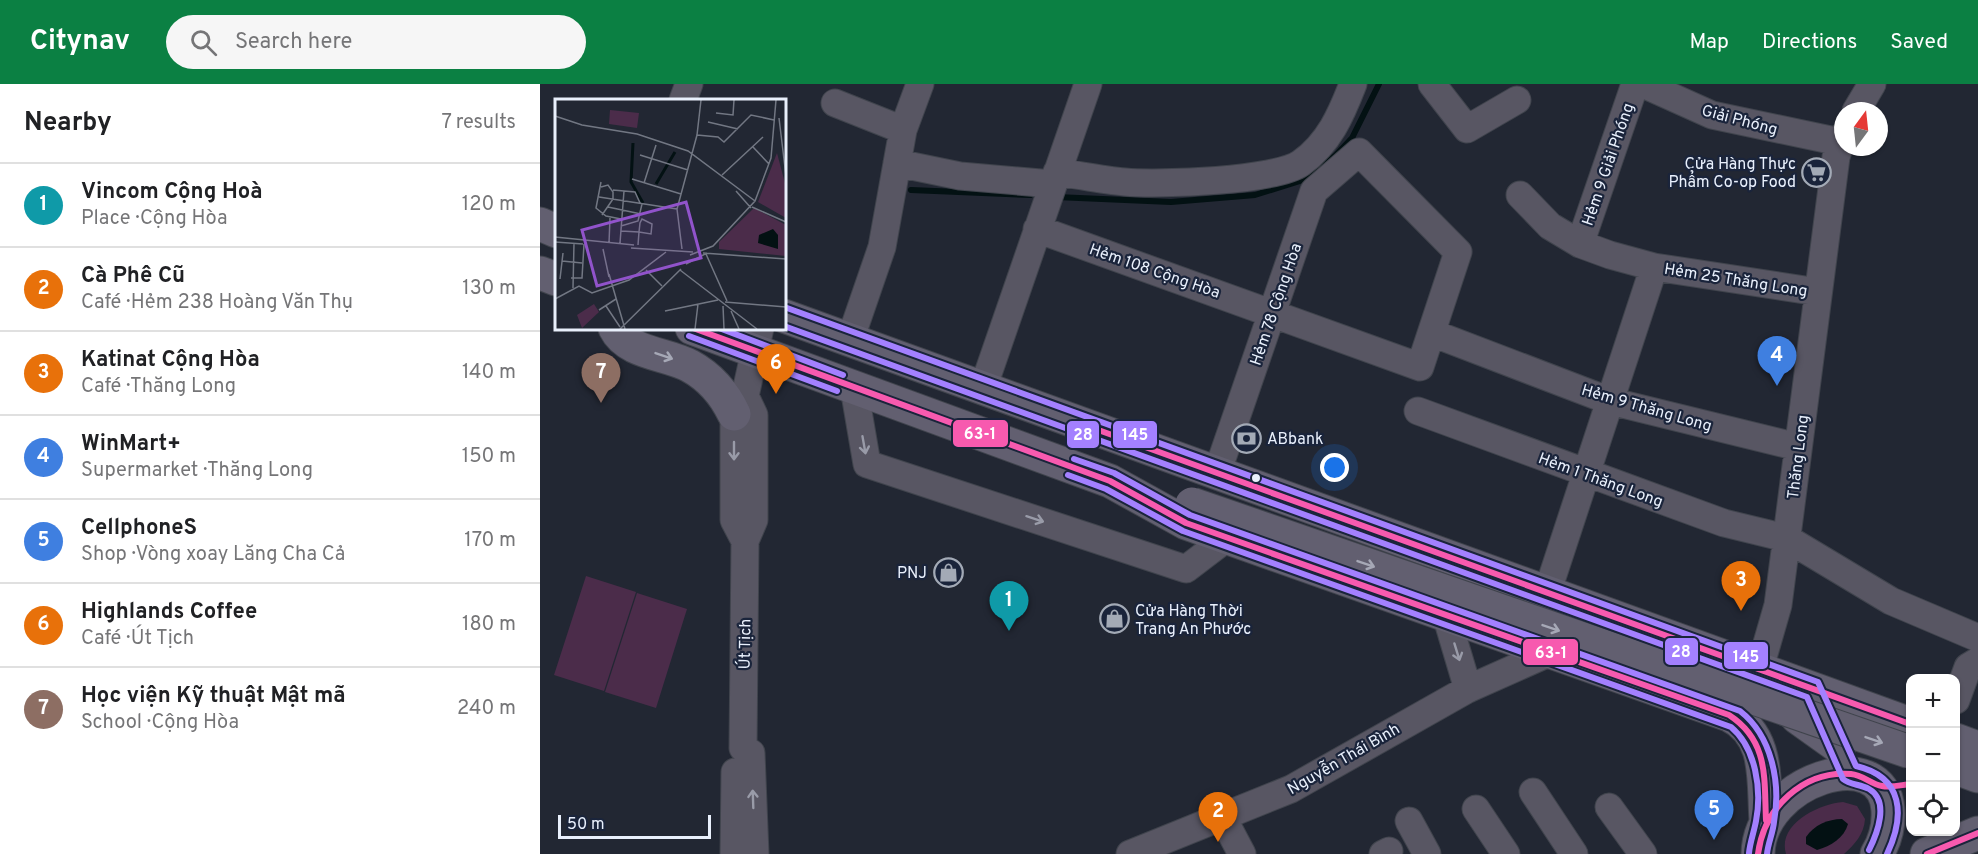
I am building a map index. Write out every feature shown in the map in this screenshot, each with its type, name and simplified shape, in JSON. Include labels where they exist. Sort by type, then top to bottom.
[{"type":"main road","points":[[540,224],[555,231]]},
{"type":"main road","points":[[540,273],[555,279]]},
{"type":"main road","points":[[786,317],[1759,671],[1906,722]]},
{"type":"main road","points":[[616,330],[619,336],[630,344],[679,361],[699,372],[740,405]]},
{"type":"main road","points":[[703,330],[758,340],[854,388],[1110,481],[1192,504],[1906,750]]},
{"type":"main road","points":[[1110,481],[1186,523],[1729,716],[1748,727],[1757,740],[1761,755],[1766,820]]},
{"type":"main road","points":[[1698,647],[1866,777],[1895,785],[1887,800],[1889,821],[1877,854]]},
{"type":"main road","points":[[1814,690],[1844,760]]},
{"type":"main road","points":[[1960,741],[1978,748]]},
{"type":"main road","points":[[1758,854],[1759,837],[1766,820],[1797,788],[1833,775],[1844,760]]},
{"type":"main road","points":[[1960,769],[1978,776]]},
{"type":"main road","points":[[1960,778],[1978,776]]},
{"type":"main road","points":[[1927,854],[1978,833]]},
{"type":"street","points":[[683,99],[689,84]]},
{"type":"street","points":[[850,340],[885,236],[903,130],[920,84]]},
{"type":"street","points":[[983,388],[1088,84]]},
{"type":"street","points":[[897,163],[1048,198],[1125,182],[1260,177],[1282,172],[1300,164],[1318,149],[1339,120],[1353,84]]},
{"type":"street","points":[[1432,84],[1467,129],[1517,100]]},
{"type":"street","name":"Hẻm 9 Giải Phóng","points":[[1580,244],[1635,84]]},
{"type":"street","name":"Giải Phóng","points":[[1643,84],[1712,114],[1834,137]]},
{"type":"street","points":[[1861,102],[1872,84]]},
{"type":"street","points":[[835,103],[903,130]]},
{"type":"street","name":"Hẻm 78 Cộng Hòa","points":[[1217,473],[1314,190],[1359,152],[1458,252],[1432,333]]},
{"type":"street","name":"Thăng Long","points":[[1759,671],[1773,627],[1818,292],[1839,156]]},
{"type":"street","name":"Hẻm 25 Thăng Long","points":[[1520,195],[1538,216],[1580,244],[1654,267],[1818,292]]},
{"type":"street","name":"Hẻm 108 Cộng Hòa","points":[[1048,198],[1272,312],[1420,367],[1432,333]]},
{"type":"street","points":[[1546,592],[1654,267]]},
{"type":"street","name":"Hẻm 9 Thăng Long","points":[[1432,333],[1611,401],[1798,447]]},
{"type":"street","name":"Út Tịch","points":[[743,748],[745,541],[734,520],[740,405],[758,340]]},
{"type":"street","points":[[854,388],[867,464],[1186,569],[1228,537]]},
{"type":"street","name":"Hẻm 1 Thăng Long","points":[[1418,411],[1724,523],[1786,538],[1891,601],[1978,638]]},
{"type":"street","points":[[1446,615],[1468,688]]},
{"type":"street","name":"Nguyễn Thái Bình","points":[[1130,854],[1223,818],[1308,780],[1468,688],[1551,652]]},
{"type":"street","points":[[1960,689],[1968,667],[1978,661]]},
{"type":"street","name":"Út Tịch","points":[[734,854],[735,754],[743,748]]},
{"type":"street","name":"Út Tịch","points":[[743,748],[752,753],[755,854]]},
{"type":"street","points":[[1533,792],[1574,854]]},
{"type":"street","points":[[1607,808],[1642,854]]},
{"type":"street","points":[[1476,809],[1506,854]]},
{"type":"street","points":[[1223,818],[1242,854]]},
{"type":"street","points":[[1409,821],[1427,854]]},
{"type":"shaded area","points":[[586,576],[636,592],[604,691],[554,675]]},
{"type":"shaded area","points":[[637,593],[687,609],[656,708],[605,692]]},
{"type":"shaded area","points":[[1843,802],[1857,806],[1865,819],[1858,838],[1844,854],[1786,854],[1785,843],[1794,825],[1812,811]]},
{"type":"shaded area","points":[[1842,819],[1848,824],[1836,841],[1817,850],[1806,844],[1806,837],[1817,826]]},
{"type":"waterway","points":[[1056,197],[1171,202],[1255,195],[1300,181],[1335,156],[1352,138],[1379,84]]},
{"type":"waterway","points":[[911,190],[1030,195]]},
{"type":"transit line","name":"145","points":[[787,308],[1818,682],[1856,766],[1872,771],[1884,779],[1892,789],[1898,812],[1893,840],[1887,854]]},
{"type":"transit line","name":"28","points":[[786,327],[1807,697],[1843,779],[1869,789],[1879,801],[1880,818],[1869,850]]},
{"type":"transit line","name":"63-1","points":[[698,330],[1110,481],[1186,523],[1729,715],[1742,725],[1758,749],[1764,775],[1766,820]]},
{"type":"transit line","name":"145","points":[[724,330],[843,375]]},
{"type":"transit line","name":"28","points":[[689,336],[837,391]]},
{"type":"transit line","name":"63-1","points":[[1090,427],[1906,723]]},
{"type":"transit line","name":"145","points":[[1074,459],[1114,473],[1190,515],[1740,711],[1760,733],[1772,761],[1775,776],[1776,807],[1767,854]]},
{"type":"transit line","name":"28","points":[[1068,475],[1106,489],[1183,531],[1731,727],[1746,746],[1757,783],[1758,809],[1749,853]]},
{"type":"transit line","name":"63-1","points":[[1758,854],[1768,822],[1777,807],[1802,785],[1833,774],[1851,774],[1882,786],[1906,785]]},
{"type":"transit line","name":"63-1","points":[[1927,854],[1978,833]]},
{"type":"place","name":"Cửa Hàng Thực Phẩm Co-op Food","points":[[1817,172]]},
{"type":"place","name":"WinMart+","points":[[1777,386]]},
{"type":"place","name":"Highlands Coffee","points":[[776,394]]},
{"type":"place","name":"Học viện Kỹ thuật Mật mã","points":[[601,403]]},
{"type":"place","name":"ABbank","points":[[1246,438]]},
{"type":"place","name":"PNJ","points":[[948,572]]},
{"type":"place","name":"Katinat Cộng Hòa","points":[[1741,611]]},
{"type":"place","name":"Cửa Hàng Thời Trang An Phước","points":[[1114,619]]},
{"type":"place","name":"Vincom Cộng Hoà","points":[[1009,631]]},
{"type":"place","name":"CellphoneS","points":[[1714,840]]},
{"type":"place","name":"Cà Phê Cũ","points":[[1218,842]]}]
